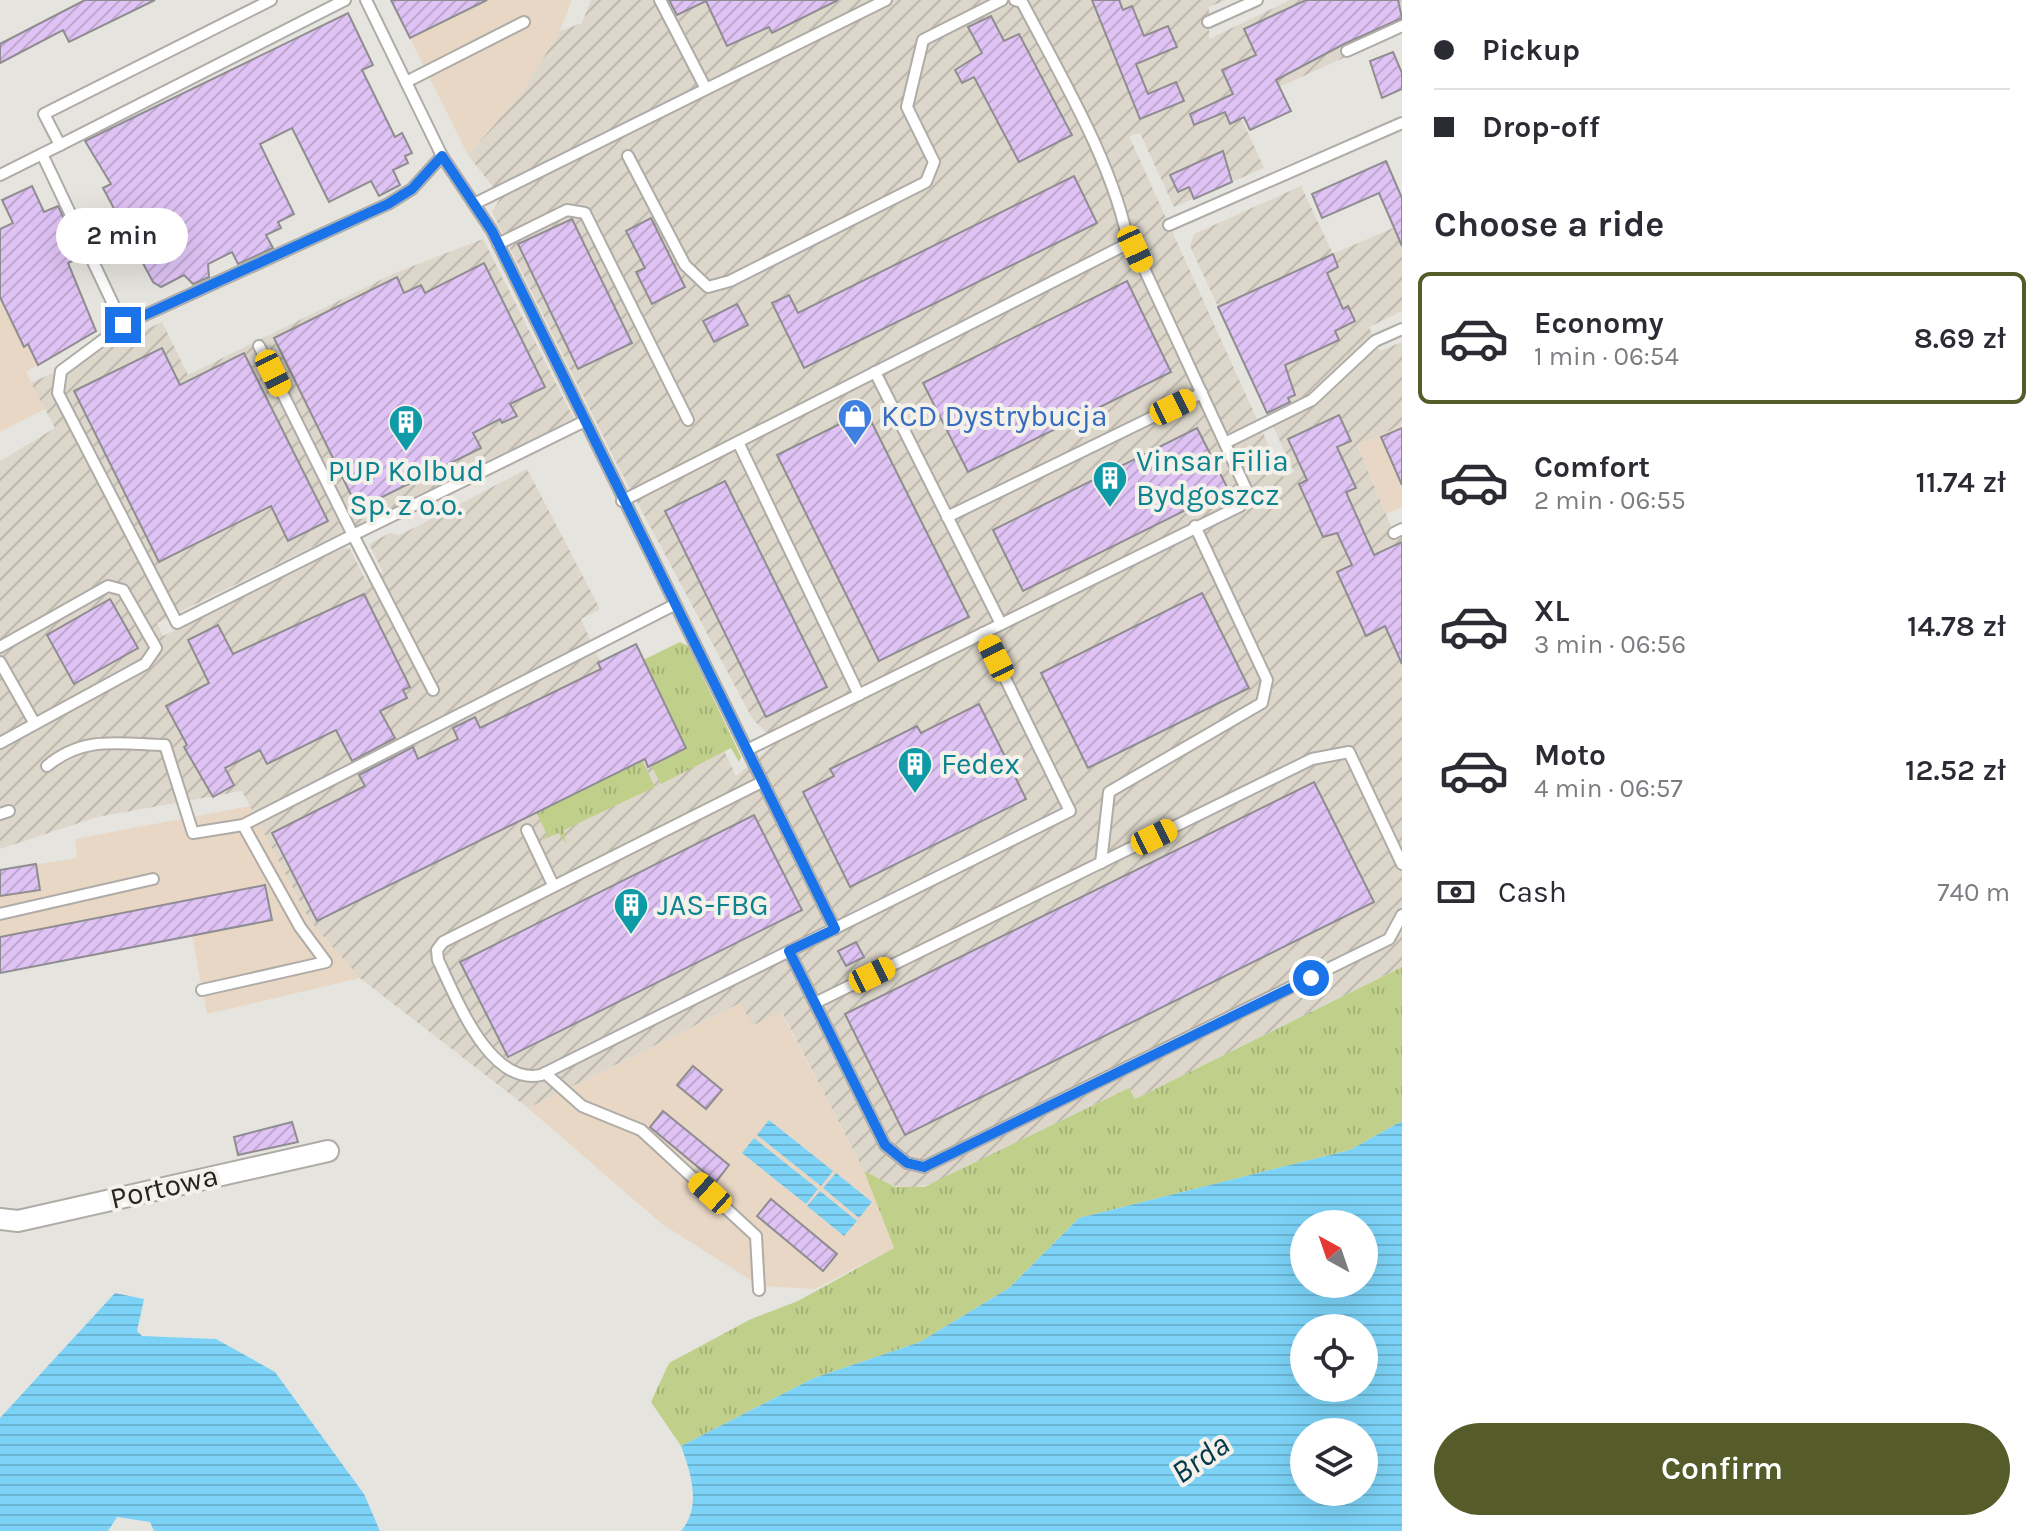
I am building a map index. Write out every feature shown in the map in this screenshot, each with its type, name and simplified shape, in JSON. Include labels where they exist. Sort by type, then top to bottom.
[{"type":"street","name":"Portowa","points":[[0,1219],[18,1221],[328,1151]]},
{"type":"lane","points":[[60,145],[44,114],[271,0]]},
{"type":"lane","points":[[0,175],[345,0]]},
{"type":"lane","points":[[366,0],[442,156],[476,203],[498,244],[835,929]]},
{"type":"lane","points":[[660,0],[706,89]]},
{"type":"lane","points":[[476,203],[886,0]]},
{"type":"lane","points":[[628,156],[685,265],[708,287],[730,281],[926,182],[934,162],[907,107],[923,40],[1002,0]]},
{"type":"lane","points":[[1015,0],[1022,2],[1123,208],[1129,247]]},
{"type":"lane","points":[[1208,22],[1257,0]]},
{"type":"lane","points":[[406,82],[524,22]]},
{"type":"lane","points":[[1347,51],[1402,26]]},
{"type":"lane","points":[[1169,225],[1402,123]]},
{"type":"lane","points":[[42,154],[123,325]]},
{"type":"lane","points":[[442,156],[412,189],[388,204],[123,325],[61,371],[58,393],[177,623],[583,422]]},
{"type":"lane","points":[[498,244],[567,210],[585,213],[688,420]]},
{"type":"lane","points":[[622,501],[1129,247],[1135,249],[1246,494],[1240,506],[747,750]]},
{"type":"lane","points":[[1225,443],[1312,400],[1375,341],[1402,329]]},
{"type":"lane","points":[[259,346],[433,690]]},
{"type":"lane","points":[[875,372],[1001,624]]},
{"type":"lane","points":[[947,517],[1202,393]]},
{"type":"lane","points":[[738,442],[859,695]]},
{"type":"lane","points":[[1101,863],[1109,792],[1262,703],[1267,680],[1195,526]]},
{"type":"lane","points":[[0,647],[108,586],[123,590],[156,648],[145,664],[0,743]]},
{"type":"lane","points":[[47,766],[64,752],[87,743],[165,745],[193,833],[243,825],[674,605]]},
{"type":"lane","points":[[762,782],[451,936],[437,950],[438,960],[481,1045],[514,1072],[530,1077],[545,1073],[1070,811],[983,633]]},
{"type":"lane","points":[[0,662],[35,724]]},
{"type":"lane","points":[[815,1003],[1312,759],[1349,752],[1402,864]]},
{"type":"lane","points":[[202,990],[326,962],[300,927],[243,825]]},
{"type":"lane","points":[[527,830],[553,885]]},
{"type":"lane","points":[[0,914],[153,879]]},
{"type":"lane","points":[[789,951],[885,1145],[907,1163],[924,1167],[1389,939],[1402,915]]},
{"type":"lane","points":[[545,1073],[582,1106],[641,1130],[756,1236],[759,1290]]},
{"type":"shaded area","points":[[391,0],[572,0],[560,31],[521,94],[468,155]]},
{"type":"shaded area","points":[[591,0],[1226,0],[1209,7],[1209,39],[1290,0],[1402,0],[1402,31],[1236,107],[1264,168],[1174,207],[1140,133],[1129,136],[1283,477],[1294,472],[1190,246],[1194,234],[1301,186],[1333,254],[1402,224],[1402,311],[1369,327],[1380,351],[1402,342],[1402,425],[1357,445],[1394,533],[1402,529],[1402,967],[1135,1099],[1129,1088],[934,1183],[909,1189],[883,1183],[864,1171],[782,1012],[753,1025],[740,1003],[528,1108],[360,978],[310,921],[242,791],[97,817],[0,849],[0,461],[55,428],[31,383],[162,322],[188,375],[395,273],[483,239],[574,419],[157,623],[163,636],[343,548],[350,549],[366,581],[383,572],[369,544],[390,533],[400,535],[527,469],[600,609],[581,619],[600,661],[635,644],[644,660],[674,645],[736,776],[776,743],[752,718],[618,466],[492,212],[501,197],[468,155],[521,94],[560,31],[582,23]]},
{"type":"shaded area","points":[[0,297],[23,346],[28,344],[37,365],[26,372],[45,409],[0,432]]},
{"type":"shaded area","points":[[1402,425],[1402,507],[1386,514],[1357,444]]},
{"type":"shaded area","points":[[250,806],[310,921],[360,978],[207,1014],[192,935],[0,973],[0,870],[77,858],[75,839]]},
{"type":"shaded area","points":[[740,1003],[781,1012],[864,1171],[894,1248],[815,1289],[760,1286],[662,1224],[528,1108]]},
{"type":"green space","points":[[680,642],[688,646],[741,757],[739,762],[731,748],[661,784],[651,765],[686,748],[643,660]]},
{"type":"green space","points":[[642,760],[655,787],[564,830],[566,844],[559,833],[542,840],[547,835],[536,812]]},
{"type":"green space","points":[[1402,967],[1402,1121],[1350,1150],[1079,1218],[1009,1288],[920,1342],[814,1378],[681,1446],[651,1402],[669,1363],[751,1319],[798,1301],[894,1248],[864,1171],[895,1187],[924,1187],[1129,1088],[1135,1099]]},
{"type":"water","points":[[769,1120],[833,1171],[821,1186],[757,1135]]},
{"type":"water","name":"Brda","points":[[1402,1121],[1402,1531],[681,1531],[691,1511],[693,1490],[681,1446],[814,1378],[920,1342],[1009,1288],[1079,1218],[1350,1150]]},
{"type":"water","points":[[754,1138],[818,1189],[806,1204],[742,1153]]},
{"type":"water","points":[[836,1173],[872,1202],[859,1218],[823,1188]]},
{"type":"water","points":[[820,1191],[857,1221],[844,1236],[807,1206]]},
{"type":"water","points":[[115,1293],[144,1299],[137,1331],[142,1336],[216,1339],[275,1372],[364,1494],[380,1531],[154,1531],[150,1522],[117,1517],[108,1531],[0,1531],[0,1418]]},
{"type":"building","points":[[85,0],[155,0],[69,42],[63,30],[0,63],[0,44]]},
{"type":"building","points":[[391,0],[487,0],[410,38]]},
{"type":"building","points":[[669,0],[838,0],[772,33],[769,27],[727,46],[706,1],[677,15]]},
{"type":"building","points":[[1092,0],[1119,0],[1123,10],[1132,6],[1144,36],[1168,26],[1177,47],[1136,64],[1148,94],[1176,82],[1184,101],[1140,119]]},
{"type":"building","points":[[1306,0],[1398,0],[1402,18],[1276,80],[1291,111],[1250,130],[1244,117],[1230,124],[1225,112],[1194,125],[1190,114],[1233,94],[1222,70],[1256,55],[1244,29]]},
{"type":"building","points":[[348,13],[373,65],[362,70],[395,137],[402,133],[412,153],[405,156],[408,163],[393,170],[400,185],[379,196],[371,181],[329,202],[292,128],[260,144],[294,214],[278,222],[281,228],[266,235],[273,248],[238,264],[232,252],[208,264],[209,277],[193,284],[184,275],[161,287],[153,282],[103,188],[111,184],[85,141]]},
{"type":"building","points":[[991,16],[1004,41],[1019,34],[1072,135],[1019,162],[974,77],[962,83],[955,70],[982,53],[968,27]]},
{"type":"building","points":[[1393,52],[1402,73],[1402,89],[1382,98],[1370,61]]},
{"type":"building","points":[[1223,151],[1232,182],[1194,199],[1189,187],[1178,192],[1170,175]]},
{"type":"building","points":[[1386,161],[1402,198],[1402,246],[1379,193],[1322,218],[1312,194]]},
{"type":"building","points":[[1074,176],[1097,223],[804,368],[772,303],[789,295],[798,313]]},
{"type":"building","points":[[32,186],[44,212],[58,206],[82,256],[68,263],[96,331],[38,365],[28,344],[24,347],[0,297],[0,229],[13,223],[2,200]]},
{"type":"building","points":[[651,218],[685,287],[652,304],[636,272],[645,268],[626,231]]},
{"type":"building","points":[[572,219],[632,343],[578,369],[518,244]]},
{"type":"building","points":[[1333,254],[1338,267],[1327,273],[1343,309],[1348,306],[1355,321],[1335,331],[1339,340],[1285,365],[1295,395],[1288,398],[1290,402],[1267,413],[1218,307]]},
{"type":"building","points":[[484,263],[545,387],[510,404],[517,416],[502,423],[500,419],[473,433],[481,448],[358,509],[274,338],[397,277],[404,293],[421,285],[425,293]]},
{"type":"building","points":[[1127,281],[1171,372],[968,472],[923,383]]},
{"type":"building","points":[[737,304],[748,325],[714,342],[703,321]]},
{"type":"building","points":[[162,348],[180,385],[244,353],[328,521],[288,541],[271,506],[159,562],[74,391]]},
{"type":"building","points":[[866,411],[969,617],[879,661],[777,455]]},
{"type":"building","points":[[1339,415],[1351,441],[1337,447],[1356,488],[1346,492],[1374,555],[1402,542],[1402,664],[1385,626],[1366,636],[1337,572],[1352,565],[1337,533],[1323,537],[1299,484],[1307,480],[1288,439]]},
{"type":"building","name":"Vinsar Filia Bydgoszcz","points":[[1197,428],[1228,489],[1023,591],[993,530]]},
{"type":"building","points":[[1402,428],[1402,485],[1381,437]]},
{"type":"building","points":[[725,481],[827,687],[766,717],[665,511]]},
{"type":"building","points":[[1202,593],[1249,688],[1088,768],[1041,673]]},
{"type":"building","points":[[364,594],[410,687],[403,690],[407,698],[380,711],[395,738],[352,761],[336,730],[267,764],[260,750],[225,768],[234,785],[213,797],[184,747],[187,745],[166,706],[209,683],[188,640],[218,625],[233,654]]},
{"type":"building","points":[[110,599],[138,648],[74,684],[47,635]]},
{"type":"building","points":[[636,644],[686,748],[648,767],[645,759],[317,921],[272,833],[365,786],[359,775],[413,747],[418,759],[458,739],[453,728],[475,717],[480,728],[601,669],[598,663]]},
{"type":"building","name":"Fedex","points":[[979,704],[1026,799],[850,887],[803,792],[834,776],[830,769],[917,726],[921,733]]},
{"type":"building","points":[[1314,782],[1374,902],[905,1135],[845,1014]]},
{"type":"building","name":"JAS-FBG","points":[[754,815],[802,910],[508,1057],[460,962]]},
{"type":"building","points":[[36,864],[40,890],[0,896],[0,870]]},
{"type":"building","points":[[265,885],[272,920],[0,973],[0,937]]},
{"type":"building","points":[[856,942],[864,957],[846,966],[838,951]]},
{"type":"building","points":[[693,1066],[722,1090],[706,1109],[677,1085]]},
{"type":"building","points":[[663,1111],[729,1165],[716,1182],[650,1127]]},
{"type":"building","points":[[292,1122],[298,1142],[238,1155],[234,1137]]},
{"type":"building","points":[[771,1199],[837,1254],[823,1271],[757,1216]]},
{"type":"place","name":"KCD Dystrybucja","points":[[855,447]]},
{"type":"place","name":"PUP Kolbud Sp. z o.o.","points":[[406,453]]},
{"type":"place","name":"Vinsar Filia Bydgoszcz","points":[[1110,509]]},
{"type":"place","name":"Fedex","points":[[915,795]]},
{"type":"place","name":"JAS-FBG","points":[[631,936]]},
{"type":"route","points":[[123,325],[388,204],[412,189],[442,156],[492,231],[576,408],[835,929],[789,951],[885,1145],[907,1163],[924,1167],[1311,978]]}]
